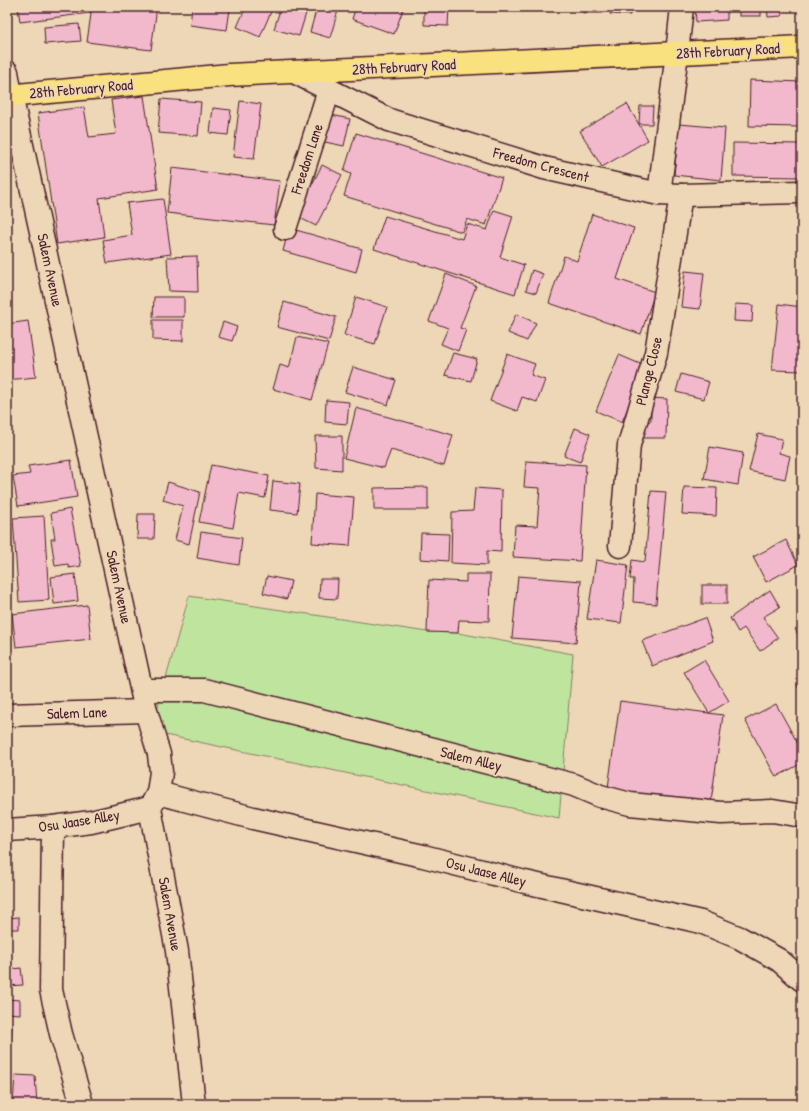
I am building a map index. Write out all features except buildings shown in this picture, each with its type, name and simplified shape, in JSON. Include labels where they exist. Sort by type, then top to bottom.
[{"type":"main road","name":"28th February Road","points":[[9,95],[229,75],[802,47]]},
{"type":"street","points":[[659,194],[678,53],[682,7]]},
{"type":"street","name":"Salem Avenue","points":[[7,72],[9,95],[144,700],[159,754],[161,772],[154,800],[177,951],[194,1104]]},
{"type":"street","name":"Freedom Crescent","points":[[294,72],[389,120],[544,168],[659,194],[681,195],[802,192]]},
{"type":"street","name":"Freedom Lane","points":[[285,229],[329,90]]},
{"type":"street","name":"Plange Close","points":[[620,546],[630,445],[656,353],[681,195]]},
{"type":"street","name":"Salem Alley","points":[[144,700],[204,690],[574,785],[600,796],[630,804],[721,813],[773,811],[802,816]]},
{"type":"street","name":"Salem Lane","points":[[7,715],[144,700]]},
{"type":"street","name":"Osu Jaase Alley","points":[[7,830],[53,827],[91,822],[154,800],[253,818],[423,856],[525,882],[701,922],[740,938],[779,960],[802,980]]},
{"type":"street","points":[[53,827],[51,990],[61,1034],[82,1104]]},
{"type":"green space","points":[[189,596],[427,632],[458,633],[573,654],[559,818],[151,732]]}]
